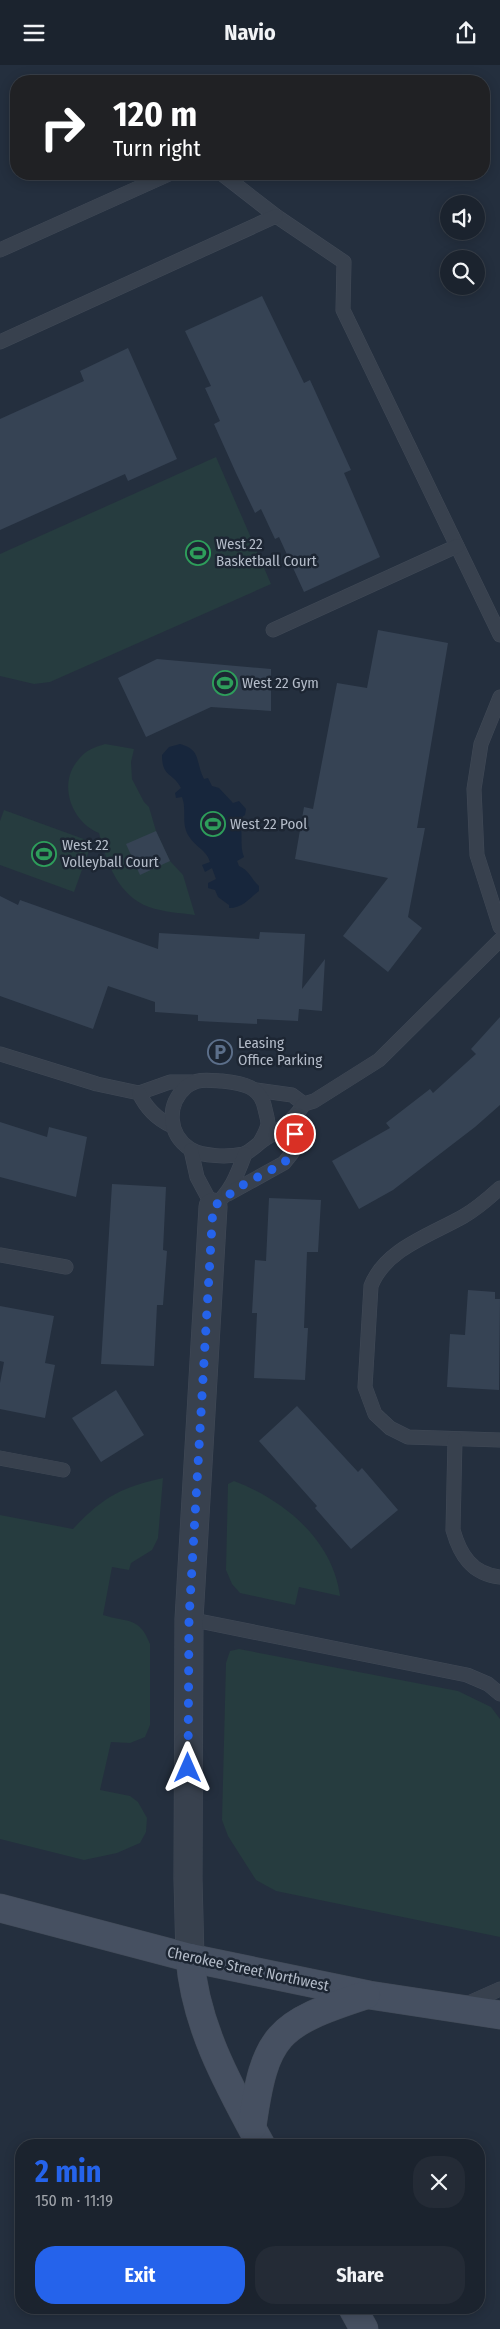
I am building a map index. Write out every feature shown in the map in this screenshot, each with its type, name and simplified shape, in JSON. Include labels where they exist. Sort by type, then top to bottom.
[{"type":"main road","name":"Cherokee Street Northwest","points":[[0,1908],[190,1958],[369,1995],[500,2015]]},
{"type":"main road","points":[[190,1958],[196,1999],[206,2032],[218,2062],[257,2136]]},
{"type":"main road","points":[[257,2136],[261,2074],[267,2056],[279,2038],[289,2027],[307,2017],[369,1995]]},
{"type":"main road","points":[[356,2314],[364,2329]]},
{"type":"street","points":[[190,1958],[188,1879],[189,1619],[218,1202]]},
{"type":"lane","points":[[0,251],[156,180]]},
{"type":"lane","points":[[230,180],[276,216],[344,262],[343,310],[500,635]]},
{"type":"lane","points":[[0,342],[276,216]]},
{"type":"lane","points":[[273,630],[457,546]]},
{"type":"lane","points":[[500,697],[481,744],[474,789],[477,855],[500,927]]},
{"type":"lane","points":[[218,1202],[235,1181],[246,1154],[260,1142],[280,1130],[301,1109],[379,1060],[500,940]]},
{"type":"lane","points":[[0,1054],[97,1084],[139,1093],[170,1082],[192,1082],[205,1079],[241,1083],[256,1090],[292,1095],[301,1109],[292,1153],[284,1163],[218,1202]]},
{"type":"lane","points":[[192,1082],[177,1095],[172,1112],[172,1126],[179,1139],[191,1150],[204,1154],[246,1154]]},
{"type":"lane","points":[[256,1090],[264,1101],[268,1124],[260,1142]]},
{"type":"lane","points":[[139,1093],[144,1103],[156,1116],[172,1126]]},
{"type":"lane","points":[[191,1150],[197,1177],[218,1202]]},
{"type":"lane","points":[[500,1188],[466,1215],[387,1261],[376,1273],[371,1286],[365,1387],[375,1414],[390,1428],[408,1437],[500,1440]]},
{"type":"lane","points":[[0,1255],[66,1267]]},
{"type":"lane","points":[[455,1439],[453,1530],[457,1544],[464,1558],[475,1569],[489,1576],[500,1577]]},
{"type":"lane","points":[[0,1458],[62,1470]]},
{"type":"lane","points":[[189,1619],[467,1675],[488,1684],[500,1694]]},
{"type":"lane","points":[[456,2008],[500,1989]]},
{"type":"green space","points":[[216,457],[271,584],[50,682],[34,684],[0,676],[0,554]]},
{"type":"green space","points":[[105,744],[134,749],[131,762],[132,779],[144,802],[149,807],[156,831],[170,861],[183,875],[195,915],[154,909],[138,902],[129,895],[121,886],[110,866],[99,833],[89,828],[75,811],[70,801],[68,790],[72,769],[85,753]]},
{"type":"green space","name":"West 22 Volleyball Court","points":[[4,810],[92,842],[74,892],[0,865],[0,821]]},
{"type":"green space","points":[[163,1478],[158,1538],[152,1550],[131,1563],[129,1570],[112,1567],[103,1615],[126,1620],[137,1625],[142,1629],[150,1644],[150,1725],[145,1737],[130,1743],[111,1742],[100,1790],[130,1796],[138,1802],[147,1818],[146,1832],[140,1843],[117,1853],[84,1860],[0,1839],[0,1515],[73,1529],[93,1509],[113,1495],[135,1485]]},
{"type":"green space","points":[[234,1481],[271,1499],[288,1511],[317,1540],[328,1557],[340,1596],[299,1587],[295,1605],[240,1593],[232,1584],[226,1570],[228,1484]]},
{"type":"green space","points":[[239,1649],[458,1691],[491,1707],[500,1719],[500,1937],[276,1891],[256,1880],[228,1836],[222,1820],[226,1663],[230,1651]]},
{"type":"water","name":"West 22 Pool","points":[[180,744],[195,753],[204,779],[208,778],[212,786],[219,788],[233,803],[239,801],[246,809],[245,815],[239,819],[244,857],[237,861],[239,866],[246,870],[259,886],[259,891],[246,902],[234,908],[229,908],[229,905],[218,897],[215,890],[208,888],[208,883],[216,879],[212,868],[205,872],[202,865],[210,862],[206,854],[188,835],[184,821],[182,797],[176,798],[175,793],[181,788],[166,771],[162,762],[162,755],[169,747]]},
{"type":"building","points":[[262,296],[304,383],[310,380],[351,470],[344,473],[380,557],[304,592],[279,537],[275,539],[261,509],[255,513],[236,473],[214,424],[220,421],[205,388],[211,386],[185,331]]},
{"type":"building","points":[[128,348],[177,459],[128,481],[125,474],[0,530],[0,419],[84,381],[80,371]]},
{"type":"building","points":[[378,630],[448,643],[417,828],[425,828],[408,917],[422,928],[388,972],[343,936],[388,878],[295,859],[304,807],[313,809],[337,683],[367,688]]},
{"type":"building","points":[[157,659],[271,669],[271,711],[211,707],[146,737],[118,678]]},
{"type":"building","points":[[156,831],[170,861],[140,875],[126,844]]},
{"type":"building","points":[[0,896],[18,905],[20,900],[158,949],[159,933],[259,939],[260,932],[305,934],[302,989],[325,959],[322,1011],[299,1009],[298,1021],[257,1019],[257,1024],[198,1021],[198,1015],[155,1012],[155,1002],[108,986],[93,1029],[0,996]]},
{"type":"building","points":[[500,1017],[500,1105],[475,1127],[393,1190],[359,1209],[332,1161],[390,1128],[386,1123],[430,1089],[433,1093],[476,1054],[471,1049]]},
{"type":"building","points":[[0,1122],[47,1137],[49,1127],[87,1137],[76,1197],[0,1177]]},
{"type":"building","points":[[112,1184],[166,1187],[163,1250],[167,1251],[163,1305],[157,1305],[154,1366],[101,1364]]},
{"type":"building","points":[[269,1198],[321,1200],[318,1252],[307,1252],[304,1328],[308,1328],[305,1380],[254,1378],[257,1313],[252,1313],[255,1260],[266,1261]]},
{"type":"building","points":[[468,1290],[495,1292],[495,1299],[500,1299],[499,1390],[447,1387],[450,1334],[465,1335]]},
{"type":"building","points":[[0,1306],[54,1316],[45,1363],[55,1365],[45,1418],[0,1409],[0,1383],[4,1362],[0,1361]]},
{"type":"building","points":[[116,1390],[144,1435],[101,1462],[72,1418]]},
{"type":"building","points":[[297,1406],[358,1472],[362,1468],[398,1510],[351,1549],[315,1508],[317,1506],[259,1441]]},
{"type":"place","name":"West 22 Basketball Court","points":[[198,553]]},
{"type":"place","name":"West 22 Gym","points":[[225,683]]},
{"type":"place","name":"West 22 Pool","points":[[213,824]]},
{"type":"place","name":"West 22 Volleyball Court","points":[[44,854]]},
{"type":"place","name":"Leasing Office Parking","points":[[220,1052]]},
{"type":"route","points":[[188,1768],[189,1619],[213,1207],[239,1187],[284,1163],[292,1153],[295,1134]]}]
